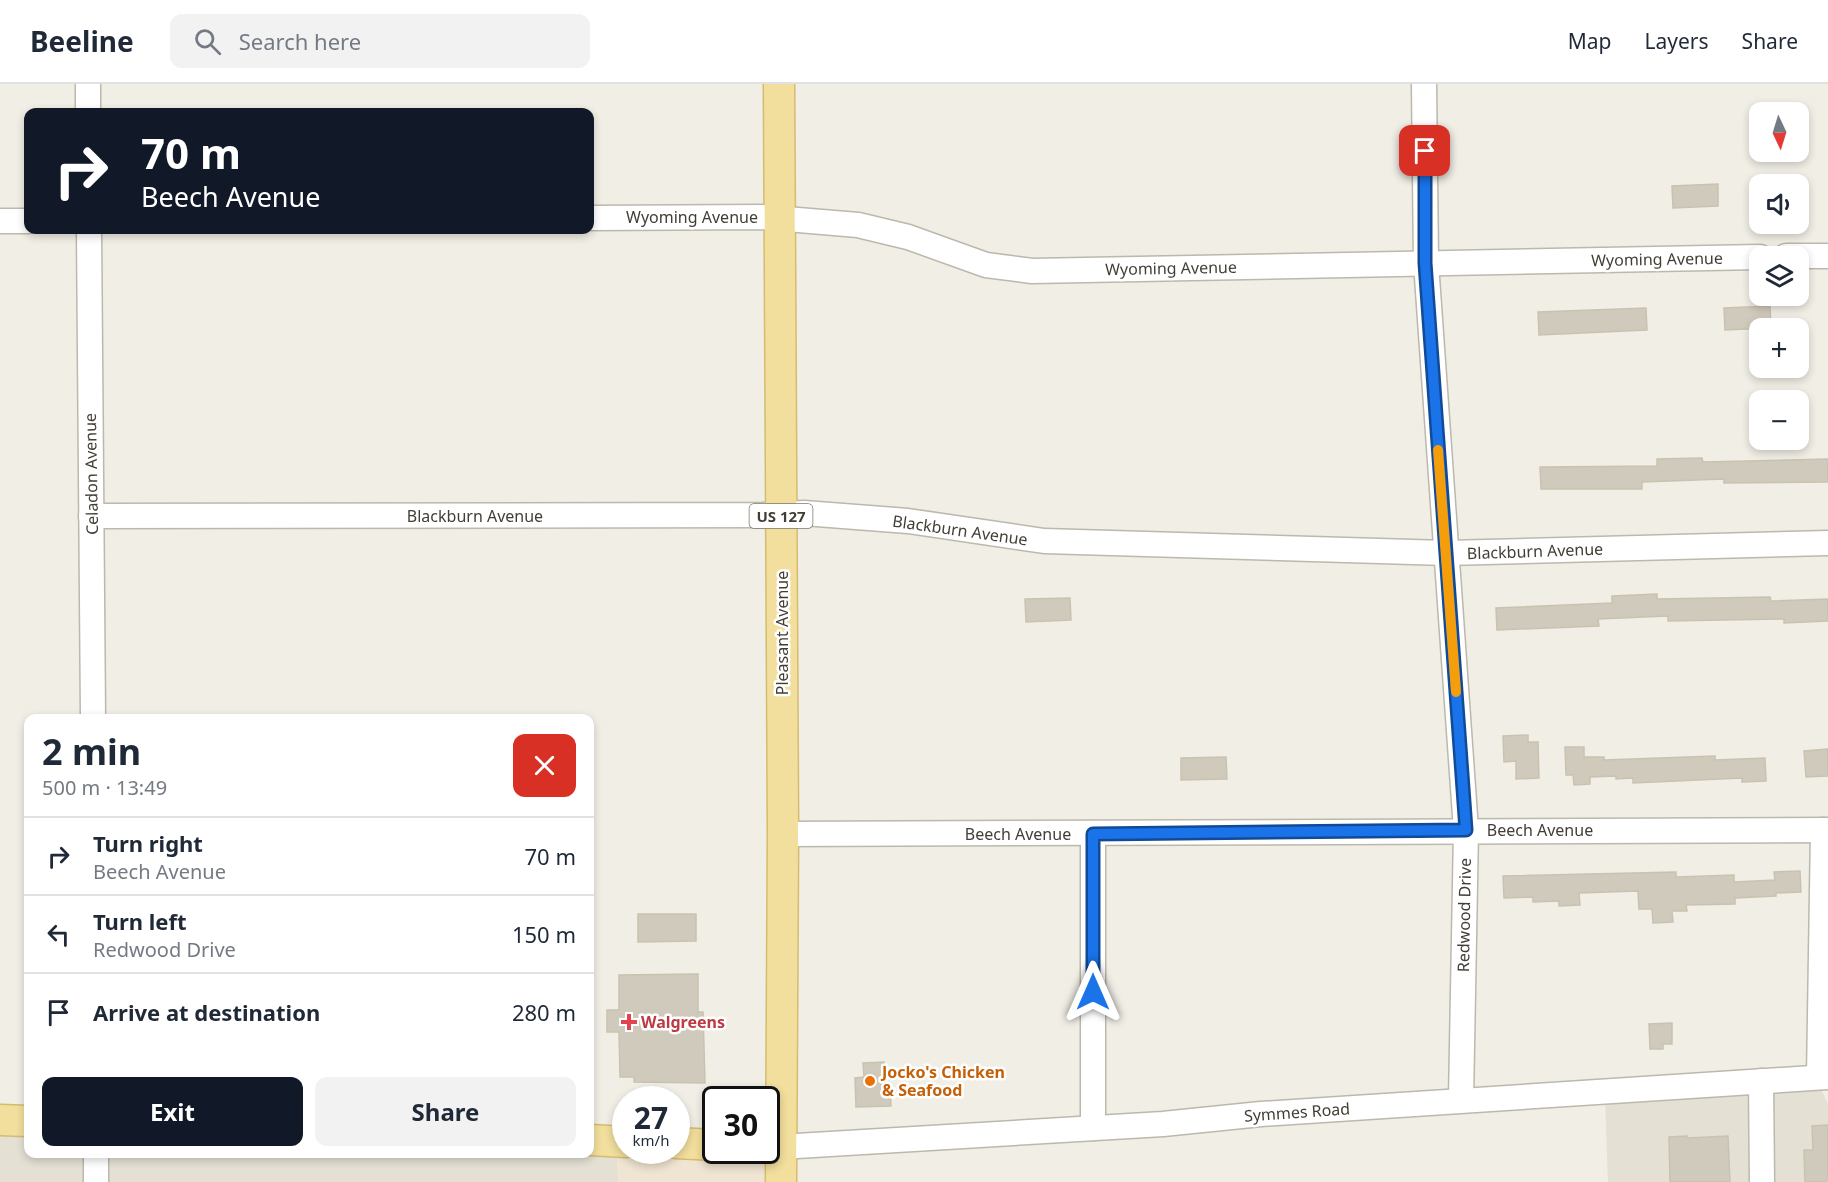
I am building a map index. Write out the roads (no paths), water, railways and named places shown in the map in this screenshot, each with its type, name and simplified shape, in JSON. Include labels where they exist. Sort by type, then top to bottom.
[{"type":"main road","name":"Pleasant Avenue","points":[[775,1086],[783,834],[778,84]]},
{"type":"main road","points":[[0,1120],[24,1121]]},
{"type":"main road","points":[[594,1140],[612,1141]]},
{"type":"main road","name":"Pleasant Avenue","points":[[777,1164],[781,1182]]},
{"type":"street","points":[[88,84],[88,108]]},
{"type":"street","name":"Redwood Drive","points":[[1425,84],[1425,263],[1466,830],[1461,1100]]},
{"type":"street","name":"Wyoming Avenue","points":[[594,218],[780,218],[858,225],[908,237],[986,265],[1032,271],[1749,257]]},
{"type":"street","points":[[0,221],[24,221]]},
{"type":"street","name":"Celadon Avenue","points":[[88,234],[93,714]]},
{"type":"street","points":[[1809,256],[1828,256]]},
{"type":"street","name":"Blackburn Avenue","points":[[91,516],[781,515],[804,513],[908,521],[1044,541],[1446,553],[1828,543]]},
{"type":"street","points":[[1824,1077],[1825,830]]},
{"type":"street","name":"Beech Avenue","points":[[783,834],[1825,830]]},
{"type":"street","points":[[1093,834],[1093,1128]]},
{"type":"street","name":"Symmes Road","points":[[780,1146],[1093,1128],[1461,1100],[1824,1077]]},
{"type":"street","points":[[1761,1081],[1762,1182]]},
{"type":"street","points":[[96,1158],[96,1182]]},
{"type":"place","name":"Walgreens","points":[[629,1022]]},
{"type":"place","name":"Jocko's Chicken & Seafood","points":[[870,1081]]}]
